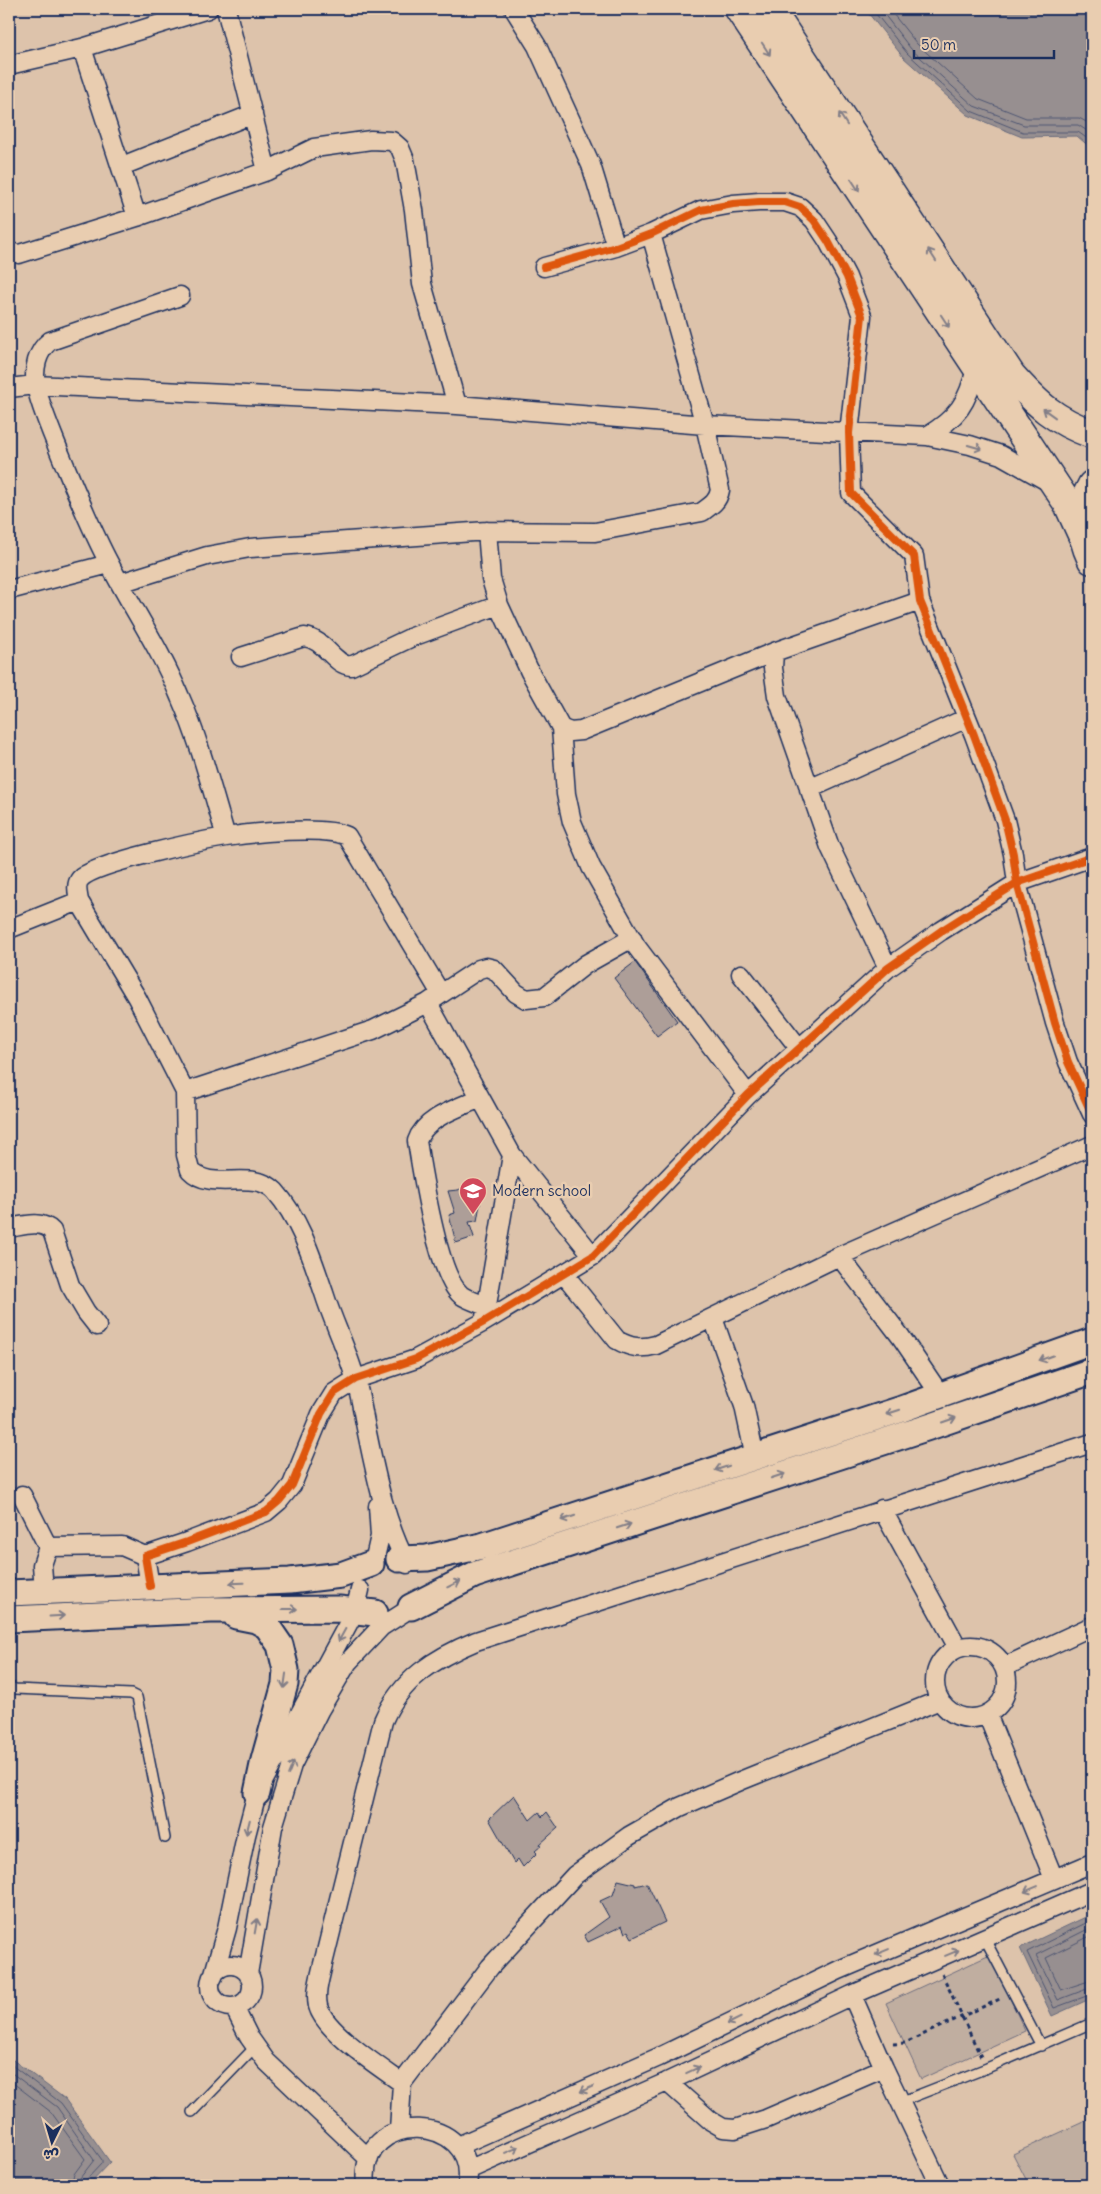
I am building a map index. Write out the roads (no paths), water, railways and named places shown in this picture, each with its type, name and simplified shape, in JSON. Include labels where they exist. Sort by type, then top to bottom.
[{"type":"highway","points":[[739,9],[1068,504],[1088,553]]},
{"type":"highway","points":[[770,9],[1011,375],[1045,411],[1068,426],[1092,434]]},
{"type":"highway","points":[[1088,553],[1082,519],[1087,494],[1092,484]]},
{"type":"main road","points":[[9,1593],[320,1578],[341,1575],[389,1558],[404,1561],[482,1546],[941,1396],[1092,1341]]},
{"type":"main road","points":[[9,1620],[211,1610],[331,1609],[363,1605],[394,1616],[474,1575],[935,1425],[1092,1371]]},
{"type":"main road","points":[[404,1561],[414,1571],[418,1580],[416,1599],[407,1610]]},
{"type":"main road","points":[[363,1605],[360,1580],[372,1563]]},
{"type":"main road","points":[[211,1610],[256,1620],[267,1626],[280,1645],[284,1657],[285,1684],[257,1793]]},
{"type":"street","points":[[9,65],[82,48],[208,9]]},
{"type":"street","points":[[226,9],[267,171]]},
{"type":"street","points":[[514,9],[537,46],[591,166],[616,247]]},
{"type":"street","points":[[82,48],[138,217]]},
{"type":"street","points":[[122,166],[253,114]]},
{"type":"street","points":[[9,252],[19,254],[138,217],[267,171],[314,148],[371,140],[392,141],[400,148],[405,160],[414,210],[422,284],[457,405]]},
{"type":"street","points":[[544,267],[616,247],[651,234],[701,210],[732,204],[785,202],[800,207],[814,220],[847,277],[862,316],[849,433],[851,493],[914,556],[920,601],[1005,820],[1017,883],[1058,1030],[1068,1062],[1092,1114]]},
{"type":"street","points":[[120,583],[207,556],[250,548],[487,531],[595,532],[702,512],[719,497],[720,490],[705,425],[651,234]]},
{"type":"street","points":[[180,296],[50,341],[38,353],[35,385],[55,440],[109,564],[151,636],[180,696],[202,755],[226,837]]},
{"type":"street","points":[[927,436],[946,425],[961,409],[971,389],[976,368]]},
{"type":"street","points":[[9,388],[35,385],[457,405],[705,425],[927,436],[1001,454],[1055,486]]},
{"type":"street","points":[[487,531],[491,579],[499,605],[530,672],[561,728],[566,794],[572,822],[588,860],[632,938],[748,1095]]},
{"type":"street","points":[[9,590],[109,564]]},
{"type":"street","points":[[561,728],[570,732],[581,731],[774,652],[920,601]]},
{"type":"street","points":[[241,657],[304,637],[312,638],[319,642],[342,664],[351,666],[412,637],[499,605]]},
{"type":"street","points":[[774,652],[774,682],[809,789],[830,847],[888,968]]},
{"type":"street","points":[[809,789],[967,718]]},
{"type":"street","points":[[404,1561],[377,1484],[356,1379],[304,1240],[291,1213],[281,1198],[266,1184],[202,1179],[190,1170],[186,1156],[185,1092],[137,998],[79,901],[78,884],[80,880],[89,872],[100,867],[226,837],[295,831],[338,832],[347,836],[435,999],[480,1098],[512,1155],[592,1256]]},
{"type":"street","points":[[48,1547],[122,1546],[145,1556],[266,1512],[279,1501],[292,1485],[321,1414],[334,1393],[356,1379],[416,1359],[485,1314],[564,1274],[592,1256],[748,1095],[888,968],[941,931],[1017,883],[1092,857]]},
{"type":"street","points":[[9,929],[79,901]]},
{"type":"street","points":[[185,1092],[374,1030],[435,999],[479,969],[486,967],[494,969],[516,993],[526,999],[536,1000],[544,997],[586,964],[632,938]]},
{"type":"street","points":[[741,974],[800,1048]]},
{"type":"street","points":[[480,1098],[427,1125],[420,1133],[417,1141],[428,1204],[452,1285],[462,1296],[485,1314]]},
{"type":"street","points":[[564,1274],[617,1340],[629,1347],[642,1348],[656,1345],[839,1256],[1092,1145]]},
{"type":"street","points":[[485,1314],[512,1155]]},
{"type":"street","points":[[9,1228],[36,1224],[48,1227],[52,1231],[70,1285],[97,1326]]},
{"type":"street","points":[[839,1256],[901,1337],[941,1396]]},
{"type":"street","points":[[713,1318],[744,1406],[755,1457]]},
{"type":"street","points":[[402,2084],[363,2055],[328,2025],[321,2015],[317,1994],[322,1964],[383,1722],[391,1703],[400,1691],[425,1668],[452,1651],[476,1641],[1092,1443]]},
{"type":"street","points":[[372,1563],[380,1536],[377,1484]]},
{"type":"street","points":[[22,1495],[48,1547],[42,1565],[44,1590]]},
{"type":"street","points":[[882,1510],[958,1648]]},
{"type":"street","points":[[145,1556],[150,1586]]},
{"type":"street","points":[[213,1977],[222,1967],[236,1966],[248,1974],[251,1980],[251,1994],[247,2000],[234,2007],[222,2005],[213,1996],[211,1990],[213,1977],[227,1928],[246,1835],[257,1793],[363,1605]]},
{"type":"street","points":[[248,1974],[273,1827],[292,1765],[319,1712],[348,1662],[381,1627],[407,1610]]},
{"type":"street","points":[[1004,1667],[1092,1626]]},
{"type":"street","points":[[970,1645],[986,1649],[996,1656],[1004,1667],[1007,1688],[1003,1699],[987,1714],[975,1718],[962,1716],[948,1709],[940,1700],[935,1688],[938,1668],[945,1657],[958,1648],[970,1645]]},
{"type":"street","points":[[399,2130],[402,2084],[490,1967],[575,1876],[629,1836],[680,1808],[740,1781],[940,1700]]},
{"type":"street","points":[[987,1714],[1054,1879]]},
{"type":"street","points":[[458,2146],[659,2057],[839,1970],[1092,1863]]},
{"type":"street","points":[[366,2185],[365,2176],[369,2159],[378,2144],[399,2130],[416,2127],[438,2132],[458,2146],[467,2177],[852,1995],[1092,1891]]},
{"type":"street","points":[[852,1995],[884,2068],[940,2185]]},
{"type":"street","points":[[234,2007],[255,2047],[278,2074],[306,2097],[369,2159]]},
{"type":"street","points":[[667,2082],[712,2121],[723,2128],[735,2129],[759,2122],[884,2068]]},
{"type":"lane","points":[[9,1686],[14,1689],[132,1694],[136,1697],[165,1838]]},
{"type":"lane","points":[[985,1939],[1041,2046]]},
{"type":"lane","points":[[900,2102],[1041,2046],[1092,2023]]},
{"type":"lane","points":[[192,2112],[255,2047]]},
{"type":"water","points":[[865,9],[1092,9],[1092,149],[1077,136],[1022,137],[968,115],[903,57]]},
{"type":"water","points":[[1092,1914],[1092,1998],[1052,2016],[1020,1948]]},
{"type":"water","points":[[9,2057],[65,2099],[110,2162],[88,2185],[9,2185]]},
{"type":"water","points":[[154,2178],[175,2185],[147,2185]]},
{"type":"place","name":"Modern school","points":[[473,1215]]}]
